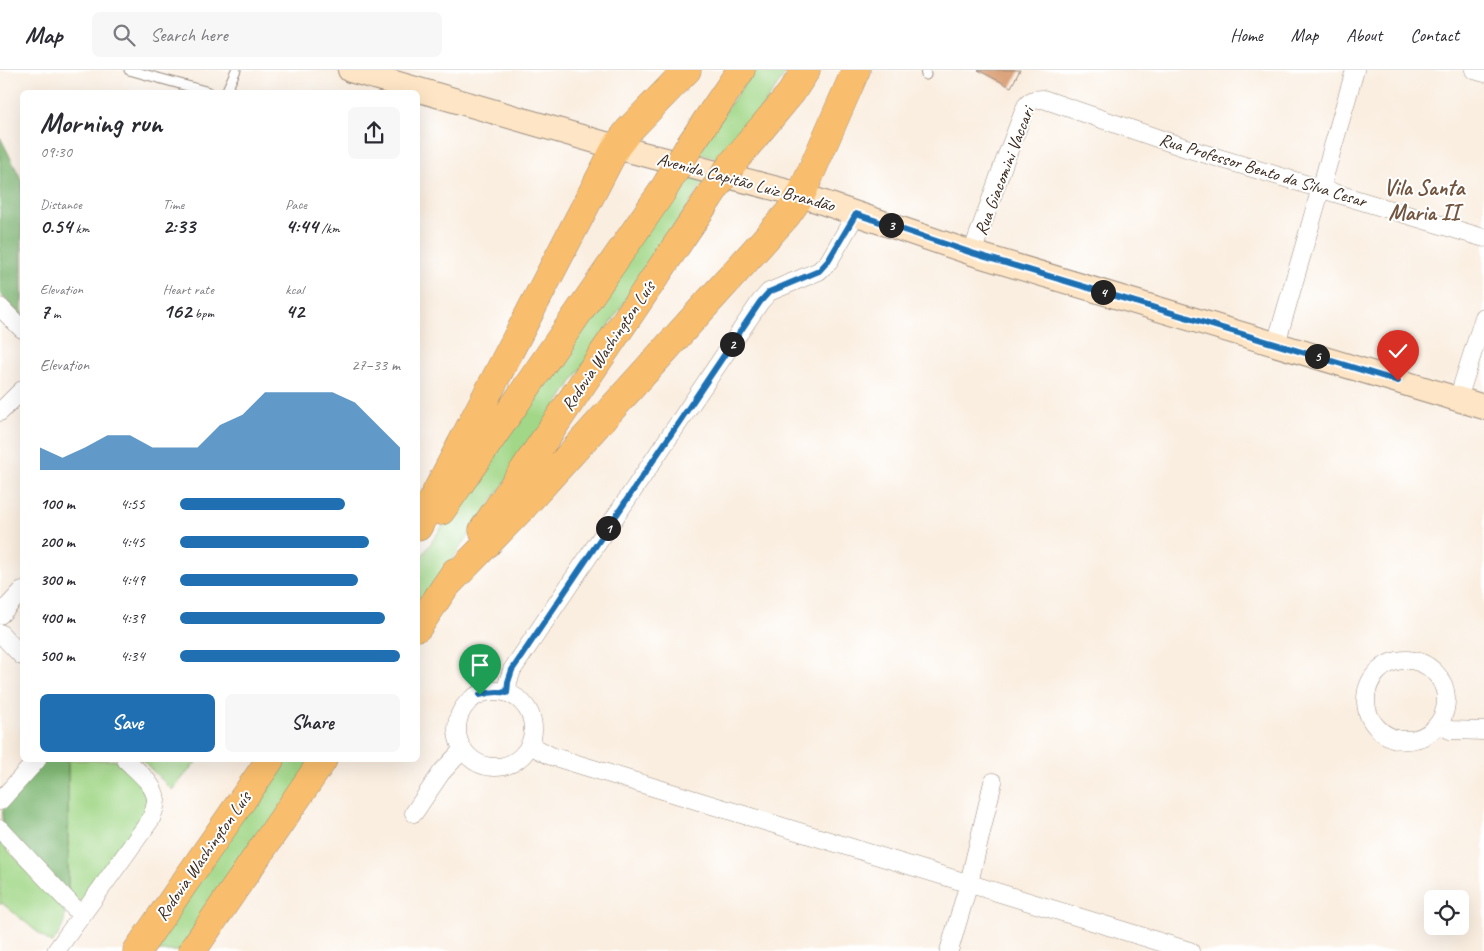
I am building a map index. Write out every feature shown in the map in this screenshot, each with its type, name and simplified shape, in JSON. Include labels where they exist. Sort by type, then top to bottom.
[{"type":"highway","points":[[420,523],[616,147],[629,130],[687,70]]},
{"type":"highway","points":[[420,543],[662,192],[690,145],[741,70]]},
{"type":"highway","name":"Rodovia Washington Luís","points":[[420,624],[731,165],[791,93],[806,70]]},
{"type":"highway","points":[[444,588],[521,509],[787,215],[801,195],[856,70]]},
{"type":"highway","name":"Rodovia Washington Luís","points":[[137,951],[269,762]]},
{"type":"highway","points":[[192,951],[322,762]]},
{"type":"main road","name":"Avenida Capitão Luiz Brandão","points":[[350,70],[384,75],[616,147],[801,195],[972,253],[1484,407]]},
{"type":"street","points":[[1276,344],[1355,70]]},
{"type":"street","points":[[1474,70],[1484,73]]},
{"type":"street","name":"Rua Professor Bento da Silva Cesar","points":[[1043,99],[1189,149],[1484,238]]},
{"type":"street","name":"Rua Giacomini Vaccari","points":[[972,253],[1026,106],[1030,101],[1043,99]]},
{"type":"street","points":[[507,693],[512,670],[760,302],[769,292],[819,271],[828,261],[856,214]]},
{"type":"street","points":[[0,307],[20,327]]},
{"type":"street","points":[[1458,399],[1484,317]]},
{"type":"street","points":[[0,412],[20,392]]},
{"type":"street","points":[[0,615],[20,593]]},
{"type":"street","points":[[0,633],[20,654]]},
{"type":"street","points":[[1408,659],[1426,665],[1434,671],[1440,678],[1446,697],[1446,707],[1438,724],[1431,732],[1414,740],[1394,739],[1385,735],[1372,721],[1367,712],[1366,703],[1366,693],[1369,684],[1380,668],[1398,660],[1408,659]]},
{"type":"street","points":[[489,692],[507,693],[515,697],[528,710],[533,728],[530,745],[518,760],[502,767],[493,767],[476,762],[463,749],[459,740],[458,722],[472,699],[489,692]]},
{"type":"street","points":[[1438,724],[1450,730],[1484,731]]},
{"type":"street","points":[[530,745],[550,756],[1190,951]]},
{"type":"street","points":[[414,813],[441,773],[463,749]]},
{"type":"street","points":[[0,801],[35,762]]},
{"type":"street","points":[[56,951],[150,819],[155,808],[156,800],[152,788],[128,762]]},
{"type":"street","points":[[949,951],[969,883],[993,782]]},
{"type":"street","points":[[0,829],[81,915]]},
{"type":"lane","points":[[129,70],[202,90]]},
{"type":"lane","points":[[227,90],[236,70]]},
{"type":"green space","points":[[754,70],[788,70],[728,157],[718,159],[696,153]]},
{"type":"green space","points":[[0,137],[20,177],[20,315],[0,294]]},
{"type":"green space","points":[[682,173],[705,180],[533,441],[420,607],[420,559]]},
{"type":"green space","points":[[44,762],[68,762],[68,896],[4,827],[2,819],[3,809]]},
{"type":"green space","points":[[68,762],[120,762],[141,781],[149,804],[146,819],[84,901],[78,903],[68,896]]},
{"type":"green space","points":[[144,762],[196,762],[172,790]]},
{"type":"green space","points":[[281,762],[314,762],[184,951],[146,951]]},
{"type":"green space","points":[[0,842],[63,907],[64,922],[52,944],[2,903],[0,905]]},
{"type":"building","points":[[978,70],[1020,70],[1011,87]]},
{"type":"district","name":"Vila Santa Maria II","points":[[1424,200]]},
{"type":"route","points":[[480,695],[489,692],[507,693],[512,670],[760,302],[769,292],[819,271],[828,261],[856,214],[972,253],[1398,381]]}]
